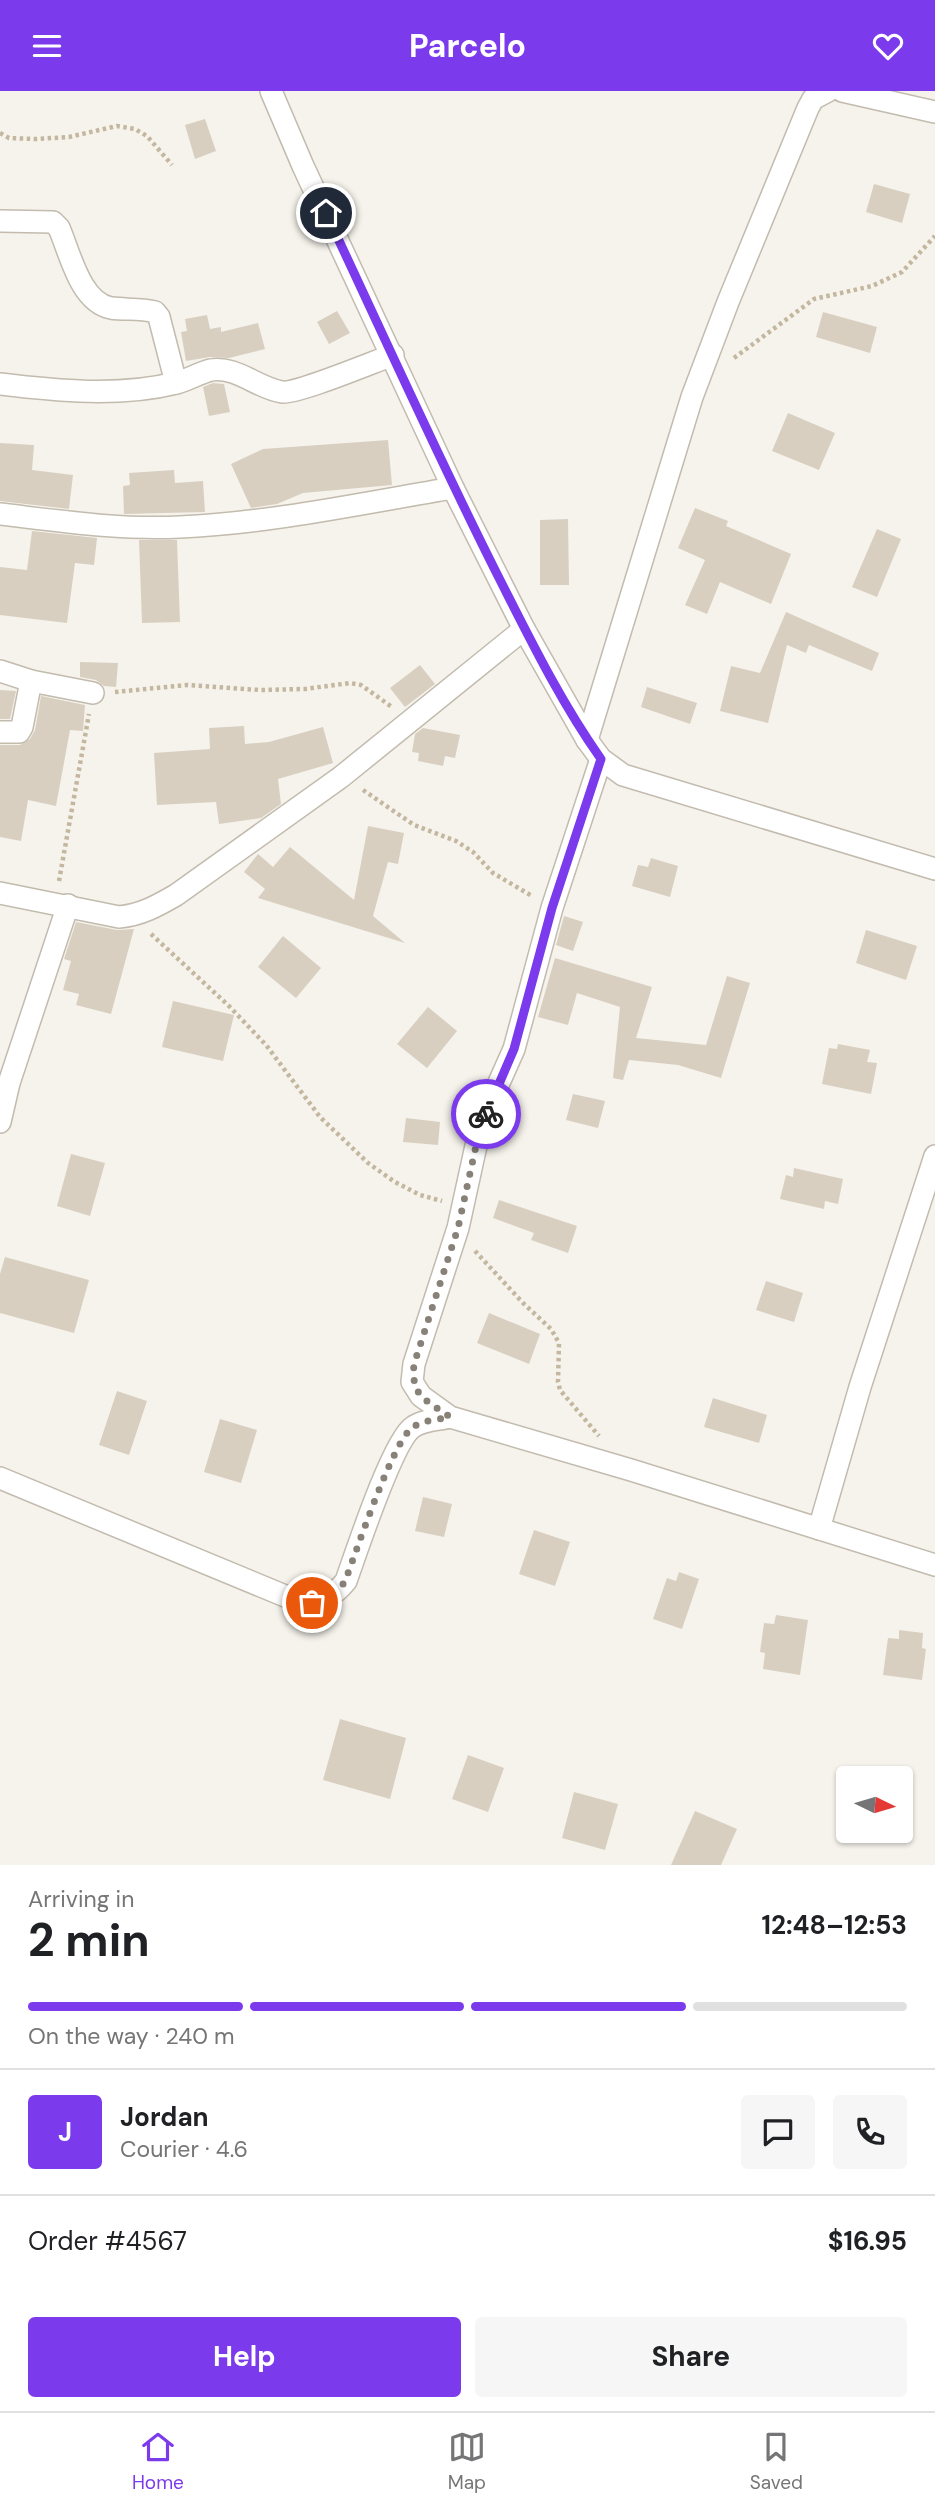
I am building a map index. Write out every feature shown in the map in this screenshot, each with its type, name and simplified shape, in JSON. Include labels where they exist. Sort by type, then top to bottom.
[{"type":"street","points":[[271,91],[303,166],[453,488],[524,629],[587,740],[601,759],[623,775],[645,783],[935,870]]},
{"type":"street","points":[[587,740],[692,397],[808,108],[813,99],[828,91]]},
{"type":"street","points":[[842,91],[935,112]]},
{"type":"street","points":[[0,221],[53,222],[59,228],[80,278],[94,300],[110,307],[155,312],[159,317],[176,383]]},
{"type":"street","points":[[0,384],[56,391],[138,389],[176,383],[211,370],[224,370],[264,386],[290,392],[393,355]]},
{"type":"street","points":[[0,514],[101,525],[178,527],[231,524],[453,488]]},
{"type":"street","points":[[0,893],[99,914],[134,916],[152,909],[176,895],[341,777],[524,629]]},
{"type":"street","points":[[0,671],[31,681],[93,693]]},
{"type":"street","points":[[0,732],[19,732],[31,681]]},
{"type":"street","points":[[601,759],[552,908],[514,1049],[481,1123],[460,1219],[414,1364],[412,1383],[421,1396],[450,1417],[631,1470],[935,1565]]},
{"type":"street","points":[[0,1122],[61,904]]},
{"type":"street","points":[[819,1529],[860,1387],[935,1156]]},
{"type":"street","points":[[0,1478],[302,1603],[312,1603],[337,1593],[345,1581],[380,1486],[402,1441],[412,1427],[450,1417]]},
{"type":"path","points":[[0,133],[9,138],[37,139],[69,137],[117,126],[135,129],[147,136],[172,165]]},
{"type":"path","points":[[729,362],[814,299],[873,286],[902,272],[935,236]]},
{"type":"path","points":[[61,904],[93,693],[187,685],[260,690],[305,689],[350,683],[369,689],[410,720]]},
{"type":"path","points":[[341,777],[414,825],[456,841],[473,852],[493,873],[552,908]]},
{"type":"path","points":[[134,916],[229,1006],[265,1045],[320,1117],[368,1163],[395,1182],[460,1219],[482,1261],[551,1329],[559,1343],[560,1390],[604,1441]]},
{"type":"building","points":[[205,119],[216,151],[195,159],[185,125]]},
{"type":"building","points":[[874,184],[910,194],[902,223],[866,212]]},
{"type":"building","points":[[337,311],[350,333],[329,344],[317,322]]},
{"type":"building","points":[[823,312],[877,327],[870,353],[816,337]]},
{"type":"building","points":[[207,315],[210,329],[221,327],[221,332],[258,323],[265,349],[229,358],[210,357],[186,361],[181,332],[187,331],[185,319]]},
{"type":"building","points":[[213,383],[224,384],[230,412],[209,416],[203,387]]},
{"type":"building","points":[[788,413],[835,433],[819,470],[772,451]]},
{"type":"building","points":[[388,440],[392,485],[303,493],[277,504],[251,508],[231,464],[263,449]]},
{"type":"building","points":[[0,443],[34,445],[32,470],[73,475],[69,509],[0,501]]},
{"type":"building","points":[[174,470],[175,483],[203,481],[205,512],[124,514],[123,486],[130,485],[129,473]]},
{"type":"building","points":[[695,508],[728,521],[726,526],[791,554],[771,604],[720,582],[707,614],[685,605],[705,560],[678,548]]},
{"type":"building","points":[[568,519],[569,585],[540,585],[540,520]]},
{"type":"building","points":[[877,529],[901,539],[877,597],[852,587]]},
{"type":"building","points":[[32,531],[97,538],[94,565],[75,563],[67,623],[0,615],[0,567],[27,570]]},
{"type":"building","points":[[139,540],[177,540],[180,622],[142,623]]},
{"type":"building","points":[[786,612],[879,653],[872,671],[809,645],[806,653],[787,645],[768,723],[720,711],[731,666],[760,673]]},
{"type":"building","points":[[80,662],[118,663],[116,687],[104,686],[96,680],[80,677]]},
{"type":"building","points":[[420,665],[435,684],[405,707],[390,688]]},
{"type":"building","points":[[647,687],[697,703],[690,724],[641,707]]},
{"type":"building","points":[[0,690],[16,691],[10,719],[0,719]]},
{"type":"building","points":[[41,696],[85,705],[83,731],[70,730],[56,806],[28,800],[21,841],[0,837],[0,745],[20,745],[30,739],[35,730]]},
{"type":"building","points":[[244,726],[245,744],[269,742],[323,727],[333,763],[278,779],[281,804],[261,818],[219,824],[216,802],[157,805],[154,753],[210,749],[209,728]]},
{"type":"building","points":[[423,728],[460,735],[455,758],[445,756],[443,766],[418,761],[419,753],[412,752],[415,734]]},
{"type":"building","points":[[368,826],[404,833],[398,864],[388,862],[373,916],[405,943],[258,898],[265,889],[244,872],[258,854],[273,867],[290,847],[354,900]]},
{"type":"building","points":[[651,858],[678,866],[670,897],[632,886],[638,865],[648,867]]},
{"type":"building","points":[[564,916],[583,922],[573,951],[556,945]]},
{"type":"building","points":[[76,922],[117,930],[134,929],[111,1014],[76,1005],[79,994],[63,990],[71,961],[64,959]]},
{"type":"building","points":[[866,930],[917,946],[906,980],[856,963]]},
{"type":"building","points":[[283,936],[321,968],[296,998],[258,967]]},
{"type":"building","points":[[555,958],[652,987],[636,1038],[706,1045],[727,976],[750,983],[721,1078],[678,1065],[629,1060],[623,1080],[613,1078],[620,1007],[577,993],[568,1025],[538,1017]]},
{"type":"building","points":[[173,1001],[234,1015],[223,1061],[162,1047]]},
{"type":"building","points":[[428,1007],[457,1031],[427,1068],[397,1044]]},
{"type":"building","points":[[838,1044],[870,1050],[867,1062],[877,1063],[871,1094],[822,1084],[829,1048],[837,1049]]},
{"type":"building","points":[[573,1094],[605,1101],[598,1128],[566,1120]]},
{"type":"building","points":[[406,1118],[440,1122],[438,1145],[403,1142]]},
{"type":"building","points":[[71,1154],[105,1163],[90,1216],[57,1206]]},
{"type":"building","points":[[794,1168],[843,1179],[838,1204],[825,1201],[824,1209],[780,1199],[786,1175],[793,1177]]},
{"type":"building","points":[[499,1200],[577,1226],[568,1253],[531,1240],[534,1233],[493,1218]]},
{"type":"building","points":[[5,1257],[89,1280],[74,1333],[0,1313],[0,1274]]},
{"type":"building","points":[[766,1281],[803,1293],[794,1322],[756,1310]]},
{"type":"building","points":[[489,1313],[540,1334],[529,1364],[477,1343]]},
{"type":"building","points":[[117,1391],[147,1401],[129,1455],[99,1445]]},
{"type":"building","points":[[713,1398],[767,1415],[759,1443],[704,1427]]},
{"type":"building","points":[[220,1419],[257,1430],[241,1483],[204,1472]]},
{"type":"building","points":[[423,1497],[452,1504],[444,1537],[415,1531]]},
{"type":"building","points":[[534,1530],[570,1542],[555,1586],[519,1574]]},
{"type":"building","points":[[679,1572],[699,1579],[682,1629],[653,1619],[667,1578],[676,1581]]},
{"type":"building","points":[[776,1615],[808,1620],[800,1675],[763,1669],[765,1653],[760,1652],[764,1623],[774,1624]]},
{"type":"building","points":[[899,1630],[923,1633],[922,1648],[926,1649],[922,1680],[883,1675],[888,1638],[899,1639]]},
{"type":"building","points":[[340,1719],[406,1738],[390,1799],[323,1780]]},
{"type":"building","points":[[468,1755],[504,1768],[488,1812],[452,1799]]},
{"type":"building","points":[[574,1792],[618,1804],[605,1850],[562,1838]]},
{"type":"building","points":[[695,1811],[737,1829],[721,1865],[671,1865]]},
{"type":"way so far","points":[[312,1603],[337,1593],[345,1581],[380,1486],[402,1441],[412,1427],[450,1417],[421,1396],[412,1383],[414,1364],[458,1228],[481,1123],[486,1114]]},
{"type":"route","points":[[326,213],[453,488],[556,688],[601,759],[552,908],[514,1049],[486,1114]]}]
